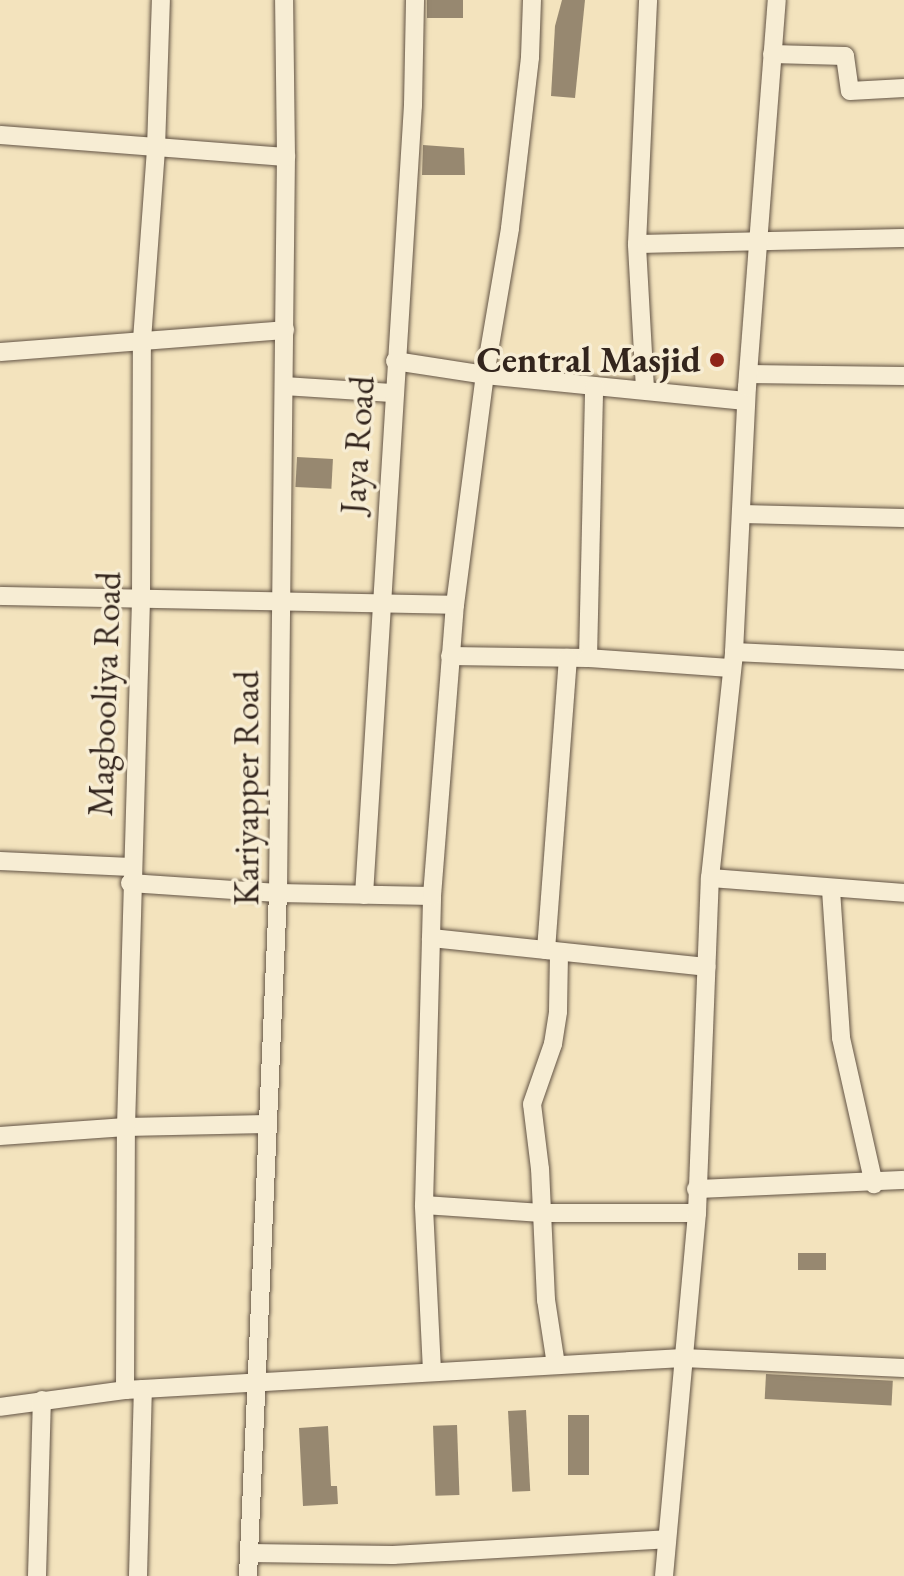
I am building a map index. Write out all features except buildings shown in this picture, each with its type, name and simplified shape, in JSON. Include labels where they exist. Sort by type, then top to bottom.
[{"type":"street","name":"Magbooliya Road","points":[[138,1576],[126,1127],[141,601],[142,340],[156,148],[161,0]]},
{"type":"street","name":"Kariyapper Road","points":[[248,1576],[278,893],[279,602],[285,330],[284,0]]},
{"type":"street","name":"Jaya Road","points":[[364,895],[374,768],[392,393],[413,105],[415,0]]},
{"type":"street","points":[[432,1371],[424,1205],[432,896],[455,605],[485,375],[510,228],[530,57],[532,0]]},
{"type":"street","points":[[645,389],[637,244],[648,0]]},
{"type":"street","points":[[664,1576],[697,1213],[710,878],[733,660],[746,401],[777,0]]},
{"type":"street","points":[[772,54],[845,56],[850,91],[904,88]]},
{"type":"street","points":[[0,135],[286,157]]},
{"type":"street","points":[[637,244],[904,238]]},
{"type":"street","points":[[0,352],[285,330]]},
{"type":"street","points":[[395,361],[485,375],[746,401]]},
{"type":"street","points":[[748,374],[904,376]]},
{"type":"street","points":[[284,386],[392,393]]},
{"type":"street","points":[[588,658],[594,386]]},
{"type":"street","points":[[741,514],[904,518]]},
{"type":"street","points":[[0,596],[455,605]]},
{"type":"street","points":[[450,656],[904,660]]},
{"type":"street","points":[[556,1365],[546,1300],[540,1169],[532,1104],[553,1044],[558,1011],[553,951],[568,658]]},
{"type":"street","points":[[0,861],[278,893],[432,896]]},
{"type":"street","points":[[710,878],[831,890],[904,893]]},
{"type":"street","points":[[831,890],[841,1038],[874,1184]]},
{"type":"street","points":[[431,938],[706,967]]},
{"type":"street","points":[[0,1136],[126,1127],[266,1124]]},
{"type":"street","points":[[696,1189],[874,1184],[904,1180]]},
{"type":"street","points":[[424,1205],[542,1213],[697,1213]]},
{"type":"street","points":[[0,1407],[134,1390],[683,1358],[904,1368]]},
{"type":"street","points":[[37,1576],[42,1400]]},
{"type":"street","points":[[249,1553],[393,1555],[667,1539]]},
{"type":"place","name":"Central Masjid","points":[[717,360]]}]
